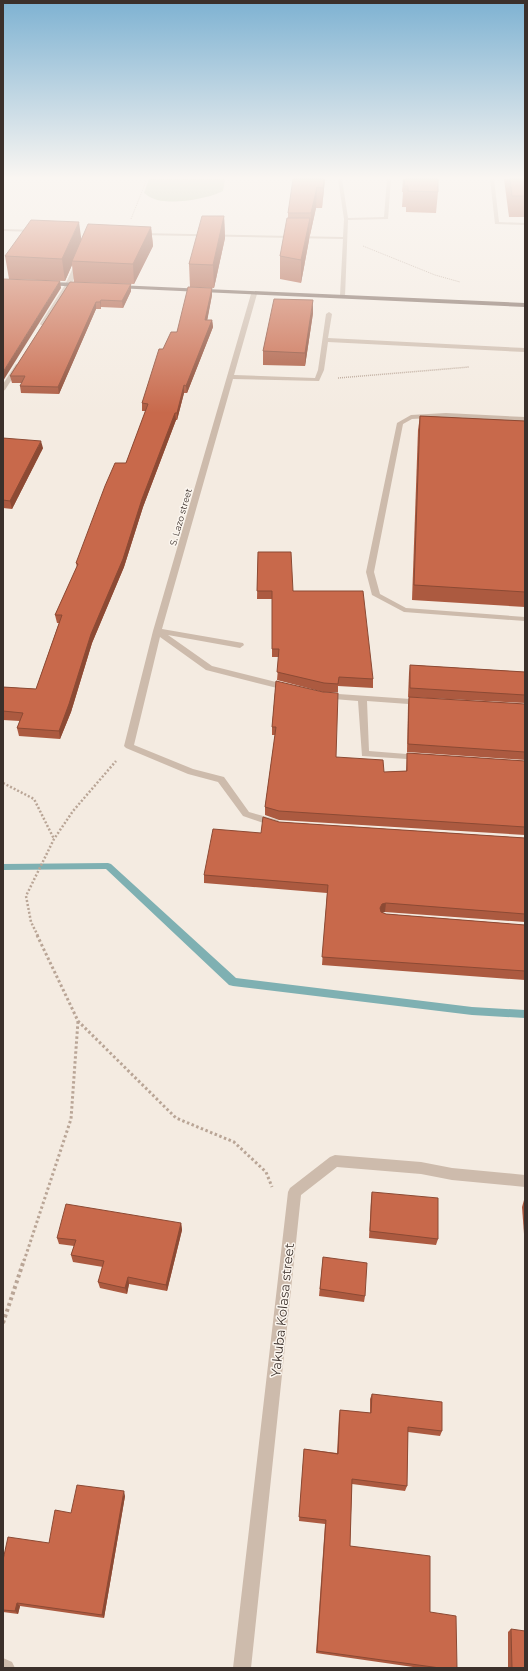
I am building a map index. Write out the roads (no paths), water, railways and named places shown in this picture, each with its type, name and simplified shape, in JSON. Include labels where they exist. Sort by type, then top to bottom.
[{"type":"main road","points":[[39,283],[91,286]]},
{"type":"main road","points":[[114,287],[525,305]]},
{"type":"street","points":[[39,330],[68,284],[80,257]]},
{"type":"street","points":[[343,296],[344,257]]},
{"type":"street","name":"S. Lazo street","points":[[254,294],[157,631],[129,746],[191,772],[221,779],[246,814],[287,826]]},
{"type":"street","points":[[230,377],[317,380],[321,370],[329,314]]},
{"type":"street","points":[[325,340],[525,350]]},
{"type":"street","points":[[3,389],[23,356]]},
{"type":"street","points":[[525,419],[446,415],[411,417],[400,423],[370,572],[376,595],[404,610],[525,619]]},
{"type":"street","points":[[157,631],[240,645]]},
{"type":"street","points":[[157,631],[208,668],[300,690]]},
{"type":"street","points":[[315,694],[323,696],[432,702]]},
{"type":"street","points":[[362,698],[364,754],[426,758]]},
{"type":"street","name":"Yakuba Kolasa street","points":[[242,1668],[294,1192],[336,1161],[421,1168],[452,1174],[525,1182]]},
{"type":"waterway","points":[[3,867],[108,866],[233,982],[472,1011],[525,1014]]}]
